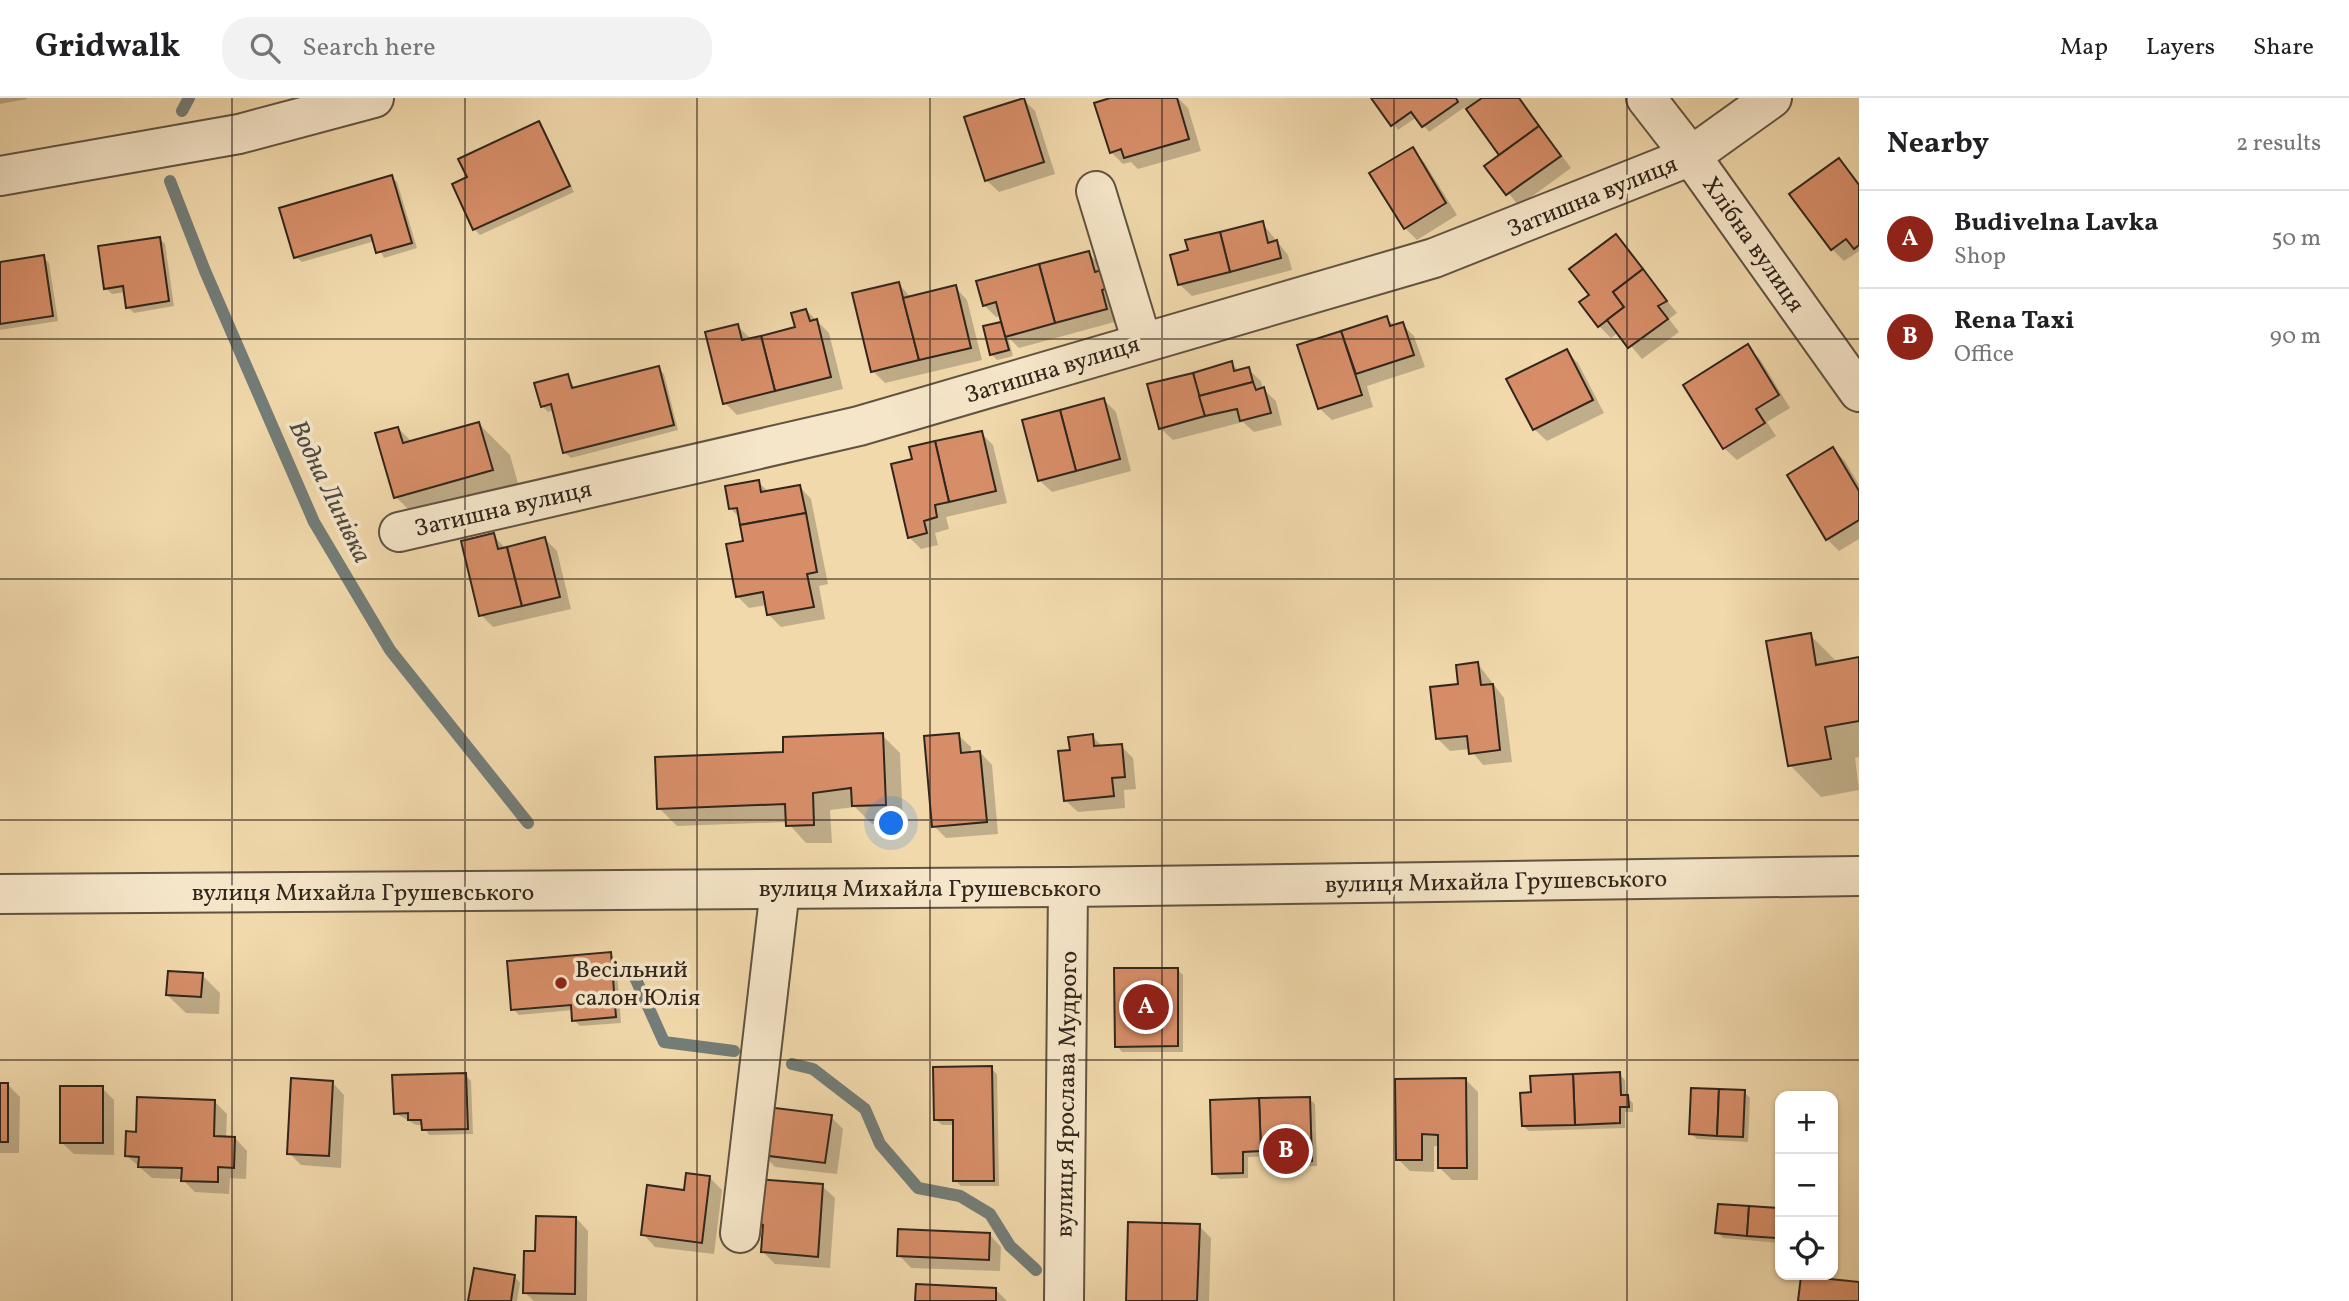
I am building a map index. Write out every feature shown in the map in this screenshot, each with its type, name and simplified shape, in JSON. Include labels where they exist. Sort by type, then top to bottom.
[{"type":"street","points":[[0,176],[239,134],[374,98]]},
{"type":"street","name":"Хлібна вулиця","points":[[1646,98],[1691,156],[1859,392]]},
{"type":"street","name":"Затишна вулиця","points":[[399,533],[859,426],[1434,258],[1691,156],[1772,98]]},
{"type":"street","points":[[1096,191],[1142,342]]},
{"type":"street","name":"вулиця Михайла Грушевського","points":[[0,894],[1068,887],[1859,876]]},
{"type":"street","name":"вулиця Ярослава Мудрого","points":[[1064,1301],[1068,887]]},
{"type":"street","points":[[740,1233],[779,889]]},
{"type":"building","points":[[1024,98],[1044,162],[985,181],[964,117]]},
{"type":"building","points":[[1110,98],[1177,98],[1189,139],[1124,158],[1121,149],[1110,153],[1094,103]]},
{"type":"building","points":[[1371,98],[1456,98],[1458,102],[1422,127],[1411,112],[1391,126]]},
{"type":"building","points":[[1482,98],[1519,98],[1539,126],[1499,155],[1466,109]]},
{"type":"building","points":[[539,121],[570,186],[473,230],[452,184],[467,177],[458,159]]},
{"type":"building","points":[[1539,126],[1561,156],[1506,195],[1484,166]]},
{"type":"building","points":[[1413,147],[1446,203],[1404,229],[1369,173]]},
{"type":"building","points":[[1839,158],[1859,185],[1859,245],[1854,249],[1846,239],[1831,250],[1789,194]]},
{"type":"building","points":[[392,175],[412,243],[376,253],[371,235],[294,258],[279,208]]},
{"type":"building","points":[[1263,221],[1268,243],[1277,240],[1281,258],[1230,272],[1220,232]]},
{"type":"building","points":[[1220,232],[1230,272],[1178,285],[1170,255],[1188,250],[1185,240]]},
{"type":"building","points":[[1616,234],[1643,269],[1613,292],[1624,307],[1598,327],[1579,302],[1589,295],[1569,269]]},
{"type":"building","points":[[160,237],[169,301],[126,308],[123,286],[104,289],[98,246]]},
{"type":"building","points":[[1089,251],[1095,272],[1105,269],[1110,287],[1102,290],[1107,309],[1055,323],[1039,264]]},
{"type":"building","points":[[44,255],[53,316],[0,324],[0,262]]},
{"type":"building","points":[[1039,264],[1055,323],[1005,337],[996,302],[983,306],[976,281]]},
{"type":"building","points":[[1643,269],[1667,301],[1658,306],[1668,319],[1628,348],[1607,320],[1624,307],[1613,292]]},
{"type":"building","points":[[899,282],[919,360],[871,372],[852,293]]},
{"type":"building","points":[[956,285],[971,348],[919,360],[903,298]]},
{"type":"building","points":[[806,309],[810,321],[817,319],[831,377],[775,391],[761,336],[795,327],[791,313]]},
{"type":"building","points":[[1387,316],[1390,326],[1403,322],[1414,355],[1356,374],[1341,331]]},
{"type":"building","points":[[1001,322],[1009,350],[990,355],[983,326]]},
{"type":"building","points":[[738,324],[742,340],[761,336],[775,391],[723,404],[705,332]]},
{"type":"building","points":[[1341,331],[1362,395],[1318,409],[1297,345]]},
{"type":"building","points":[[1748,344],[1779,395],[1756,409],[1765,423],[1723,449],[1683,385]]},
{"type":"building","points":[[1567,349],[1593,400],[1533,430],[1506,379]]},
{"type":"building","points":[[1232,361],[1234,371],[1249,367],[1253,382],[1199,396],[1193,373]]},
{"type":"building","points":[[659,366],[674,425],[563,453],[551,404],[541,407],[534,383],[568,374],[572,388]]},
{"type":"building","points":[[1193,373],[1205,416],[1159,429],[1147,384]]},
{"type":"building","points":[[1253,382],[1256,390],[1264,387],[1271,413],[1240,421],[1237,409],[1205,416],[1199,396]]},
{"type":"building","points":[[1104,398],[1120,459],[1076,471],[1060,410]]},
{"type":"building","points":[[1060,410],[1076,471],[1038,481],[1022,420]]},
{"type":"building","points":[[479,422],[493,470],[394,498],[375,433],[398,427],[403,443]]},
{"type":"building","points":[[982,431],[996,491],[949,502],[935,441]]},
{"type":"building","points":[[935,441],[949,502],[935,505],[937,517],[924,521],[927,533],[908,538],[891,464],[912,459],[909,447]]},
{"type":"building","points":[[1833,447],[1859,491],[1859,520],[1826,540],[1787,475]]},
{"type":"building","points":[[759,480],[761,492],[800,485],[806,513],[740,525],[737,508],[729,509],[725,486]]},
{"type":"building","points":[[806,513],[817,572],[807,574],[814,607],[767,615],[763,592],[736,597],[726,544],[743,541],[740,525]]},
{"type":"building","points":[[494,533],[498,549],[507,547],[522,606],[479,616],[461,541]]},
{"type":"building","points":[[545,537],[560,597],[522,606],[507,547]]},
{"type":"building","points":[[1811,633],[1816,665],[1859,657],[1859,721],[1825,727],[1831,759],[1788,766],[1766,641]]},
{"type":"building","points":[[1478,662],[1481,685],[1493,684],[1500,750],[1469,754],[1467,736],[1436,739],[1430,687],[1458,684],[1456,665]]},
{"type":"building","points":[[883,733],[886,805],[852,806],[851,788],[813,793],[814,825],[786,826],[785,804],[657,809],[655,757],[783,752],[783,737]]},
{"type":"building","points":[[959,733],[961,753],[980,751],[987,822],[932,827],[924,736]]},
{"type":"building","points":[[1093,734],[1094,746],[1122,744],[1125,777],[1112,778],[1114,796],[1064,801],[1058,751],[1070,750],[1068,737]]},
{"type":"building","name":"Весільний салон Юлія","points":[[611,952],[616,1017],[572,1021],[571,1005],[511,1010],[507,961]]},
{"type":"building","points":[[1114,968],[1178,968],[1178,1046],[1115,1047]]},
{"type":"building","points":[[168,971],[203,973],[201,997],[166,995]]},
{"type":"building","points":[[992,1066],[994,1181],[953,1181],[953,1120],[934,1120],[933,1067]]},
{"type":"building","points":[[1620,1072],[1621,1095],[1628,1095],[1629,1107],[1620,1107],[1620,1123],[1575,1125],[1573,1074]]},
{"type":"building","points":[[466,1073],[468,1129],[422,1130],[421,1120],[408,1120],[408,1113],[394,1114],[392,1075]]},
{"type":"building","points":[[1573,1074],[1575,1125],[1522,1126],[1520,1093],[1531,1092],[1530,1076]]},
{"type":"building","points":[[291,1078],[333,1081],[329,1156],[287,1154]]},
{"type":"building","points":[[1466,1078],[1467,1168],[1438,1168],[1438,1135],[1422,1134],[1422,1160],[1396,1160],[1395,1079]]},
{"type":"building","points":[[0,1083],[8,1083],[8,1142],[0,1142]]},
{"type":"building","points":[[60,1086],[103,1086],[103,1143],[60,1143]]},
{"type":"building","points":[[1691,1088],[1719,1089],[1717,1136],[1689,1134]]},
{"type":"building","points":[[1719,1089],[1745,1090],[1743,1137],[1717,1136]]},
{"type":"building","points":[[137,1097],[215,1100],[214,1136],[235,1137],[234,1168],[218,1167],[218,1182],[181,1181],[182,1168],[138,1167],[139,1157],[125,1156],[126,1131],[136,1132]]},
{"type":"building","points":[[1310,1097],[1312,1161],[1278,1162],[1277,1151],[1261,1151],[1259,1098]]},
{"type":"building","points":[[1259,1098],[1261,1151],[1243,1152],[1243,1173],[1212,1174],[1210,1100]]},
{"type":"building","points":[[767,1107],[832,1115],[825,1163],[761,1155]]},
{"type":"building","points":[[686,1173],[710,1176],[702,1243],[641,1235],[647,1185],[684,1190]]},
{"type":"building","points":[[757,1179],[823,1184],[818,1257],[761,1252],[763,1225],[754,1221]]},
{"type":"building","points":[[1718,1204],[1749,1206],[1747,1236],[1715,1233]]},
{"type":"building","points":[[1749,1206],[1775,1208],[1775,1238],[1747,1236]]},
{"type":"building","points":[[536,1216],[576,1217],[575,1294],[523,1293],[524,1251],[535,1251]]},
{"type":"building","points":[[1128,1222],[1200,1224],[1197,1301],[1126,1301]]},
{"type":"building","points":[[898,1229],[990,1233],[989,1260],[897,1256]]},
{"type":"building","points":[[474,1268],[515,1275],[511,1301],[468,1301]]},
{"type":"building","points":[[1801,1280],[1859,1282],[1859,1301],[1798,1301]]},
{"type":"building","points":[[916,1284],[996,1288],[996,1301],[915,1301]]},
{"type":"waterway","name":"Водна Линівка","points":[[182,111],[189,98]]},
{"type":"waterway","name":"Водна Линівка","points":[[170,181],[205,271],[314,522],[390,650],[528,823]]},
{"type":"waterway","points":[[633,973],[664,1042],[734,1051]]},
{"type":"waterway","points":[[792,1064],[813,1069],[865,1109],[880,1144],[918,1188],[960,1196],[990,1214],[1010,1246],[1036,1270]]},
{"type":"place","name":"Весільний салон Юлія","points":[[561,983]]},
{"type":"place","name":"Budivelna Lavka","points":[[1146,1007]]},
{"type":"place","name":"Rena Taxi","points":[[1286,1151]]}]
